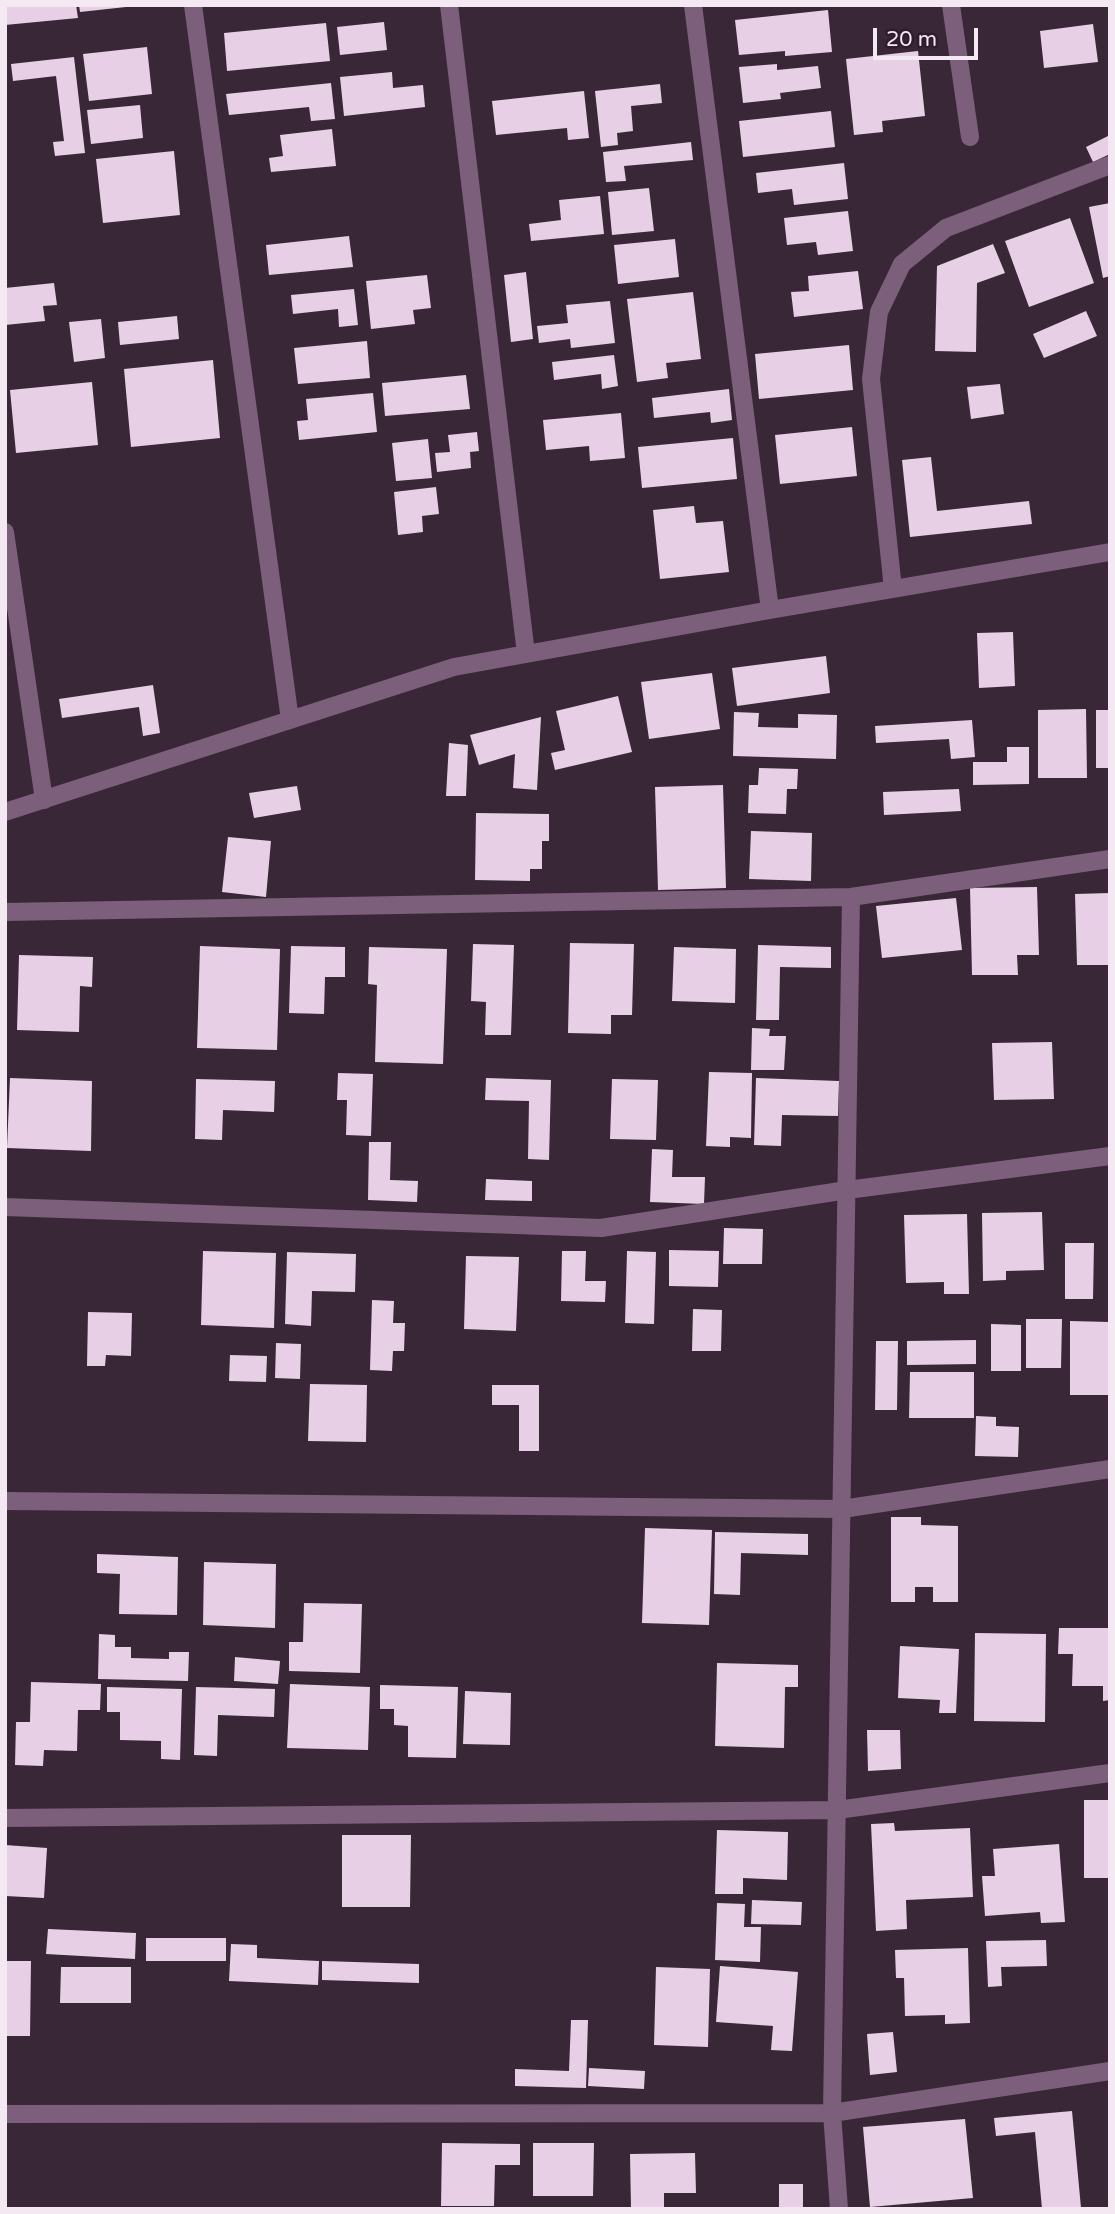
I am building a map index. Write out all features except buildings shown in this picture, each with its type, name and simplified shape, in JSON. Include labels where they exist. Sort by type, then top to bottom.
[{"type":"street","points":[[193,5],[290,720]]},
{"type":"street","points":[[449,5],[526,654]]},
{"type":"street","points":[[693,5],[770,610]]},
{"type":"street","points":[[951,5],[970,137]]},
{"type":"street","points":[[893,589],[872,379],[879,312],[902,264],[946,228],[1110,165]]},
{"type":"street","points":[[5,531],[44,800]]},
{"type":"street","points":[[5,812],[454,667],[1110,552]]},
{"type":"street","points":[[5,912],[851,897],[1110,859]]},
{"type":"street","points":[[839,2209],[832,2113],[851,897]]},
{"type":"street","points":[[5,1207],[601,1228],[847,1190],[1110,1156]]},
{"type":"street","points":[[5,1501],[842,1509],[1110,1469]]},
{"type":"street","points":[[5,1818],[837,1810],[1110,1773]]},
{"type":"street","points":[[5,2114],[832,2113],[1110,2071]]}]
